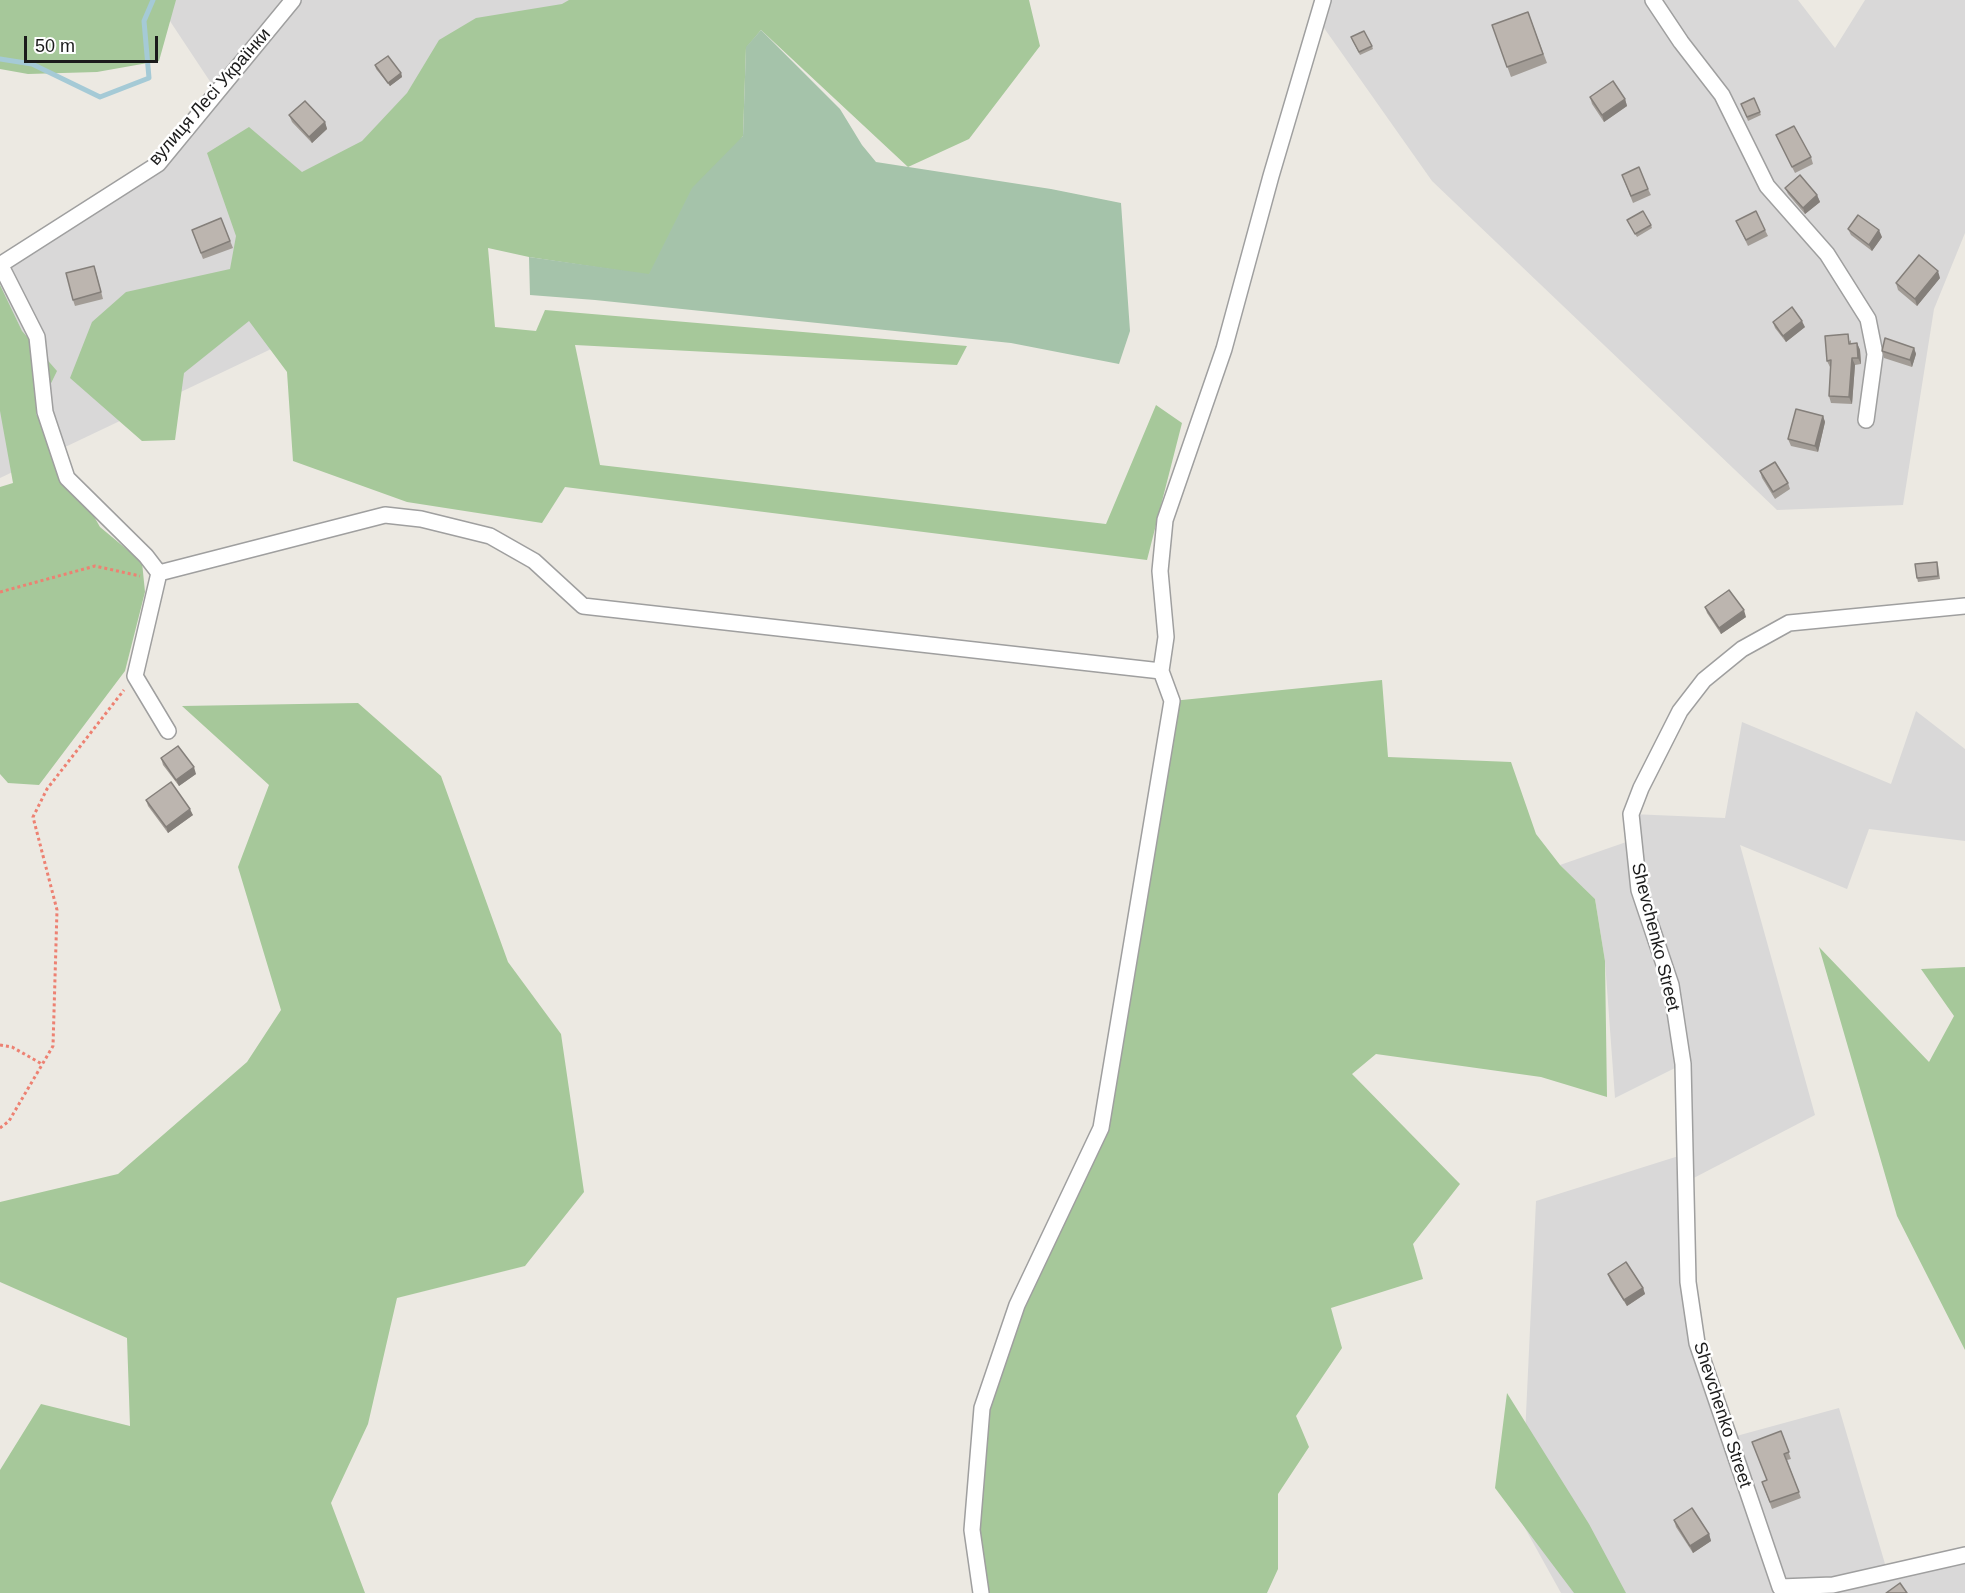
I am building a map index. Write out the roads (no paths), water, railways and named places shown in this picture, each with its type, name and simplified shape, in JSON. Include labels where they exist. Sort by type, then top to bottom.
[{"type":"street","name":"вулиця Лесі Українки","points":[[1,265],[158,164],[293,0]]},
{"type":"street","points":[[981,1593],[972,1530],[982,1408],[1017,1305],[1101,1128],[1172,700],[1161,671],[1166,637],[1160,571],[1165,520],[1224,349],[1274,165],[1323,0]]},
{"type":"street","points":[[1653,0],[1680,42],[1722,95],[1767,186],[1827,254],[1868,319],[1875,354],[1866,420]]},
{"type":"street","points":[[1,265],[37,337],[45,412],[67,478],[146,556],[159,573]]},
{"type":"street","points":[[159,573],[385,515],[421,519],[490,536],[534,561],[583,606],[1161,671]]},
{"type":"street","points":[[159,573],[135,676],[168,731]]},
{"type":"street","name":"Shevchenko Street","points":[[1965,606],[1789,624],[1742,649],[1704,680],[1680,711],[1641,788],[1631,814],[1639,890],[1671,985],[1683,1064],[1688,1282],[1697,1343],[1776,1590],[1833,1585],[1965,1555]]},
{"type":"waterway","points":[[0,59],[32,64],[100,97],[149,78],[144,21],[153,0]]}]
